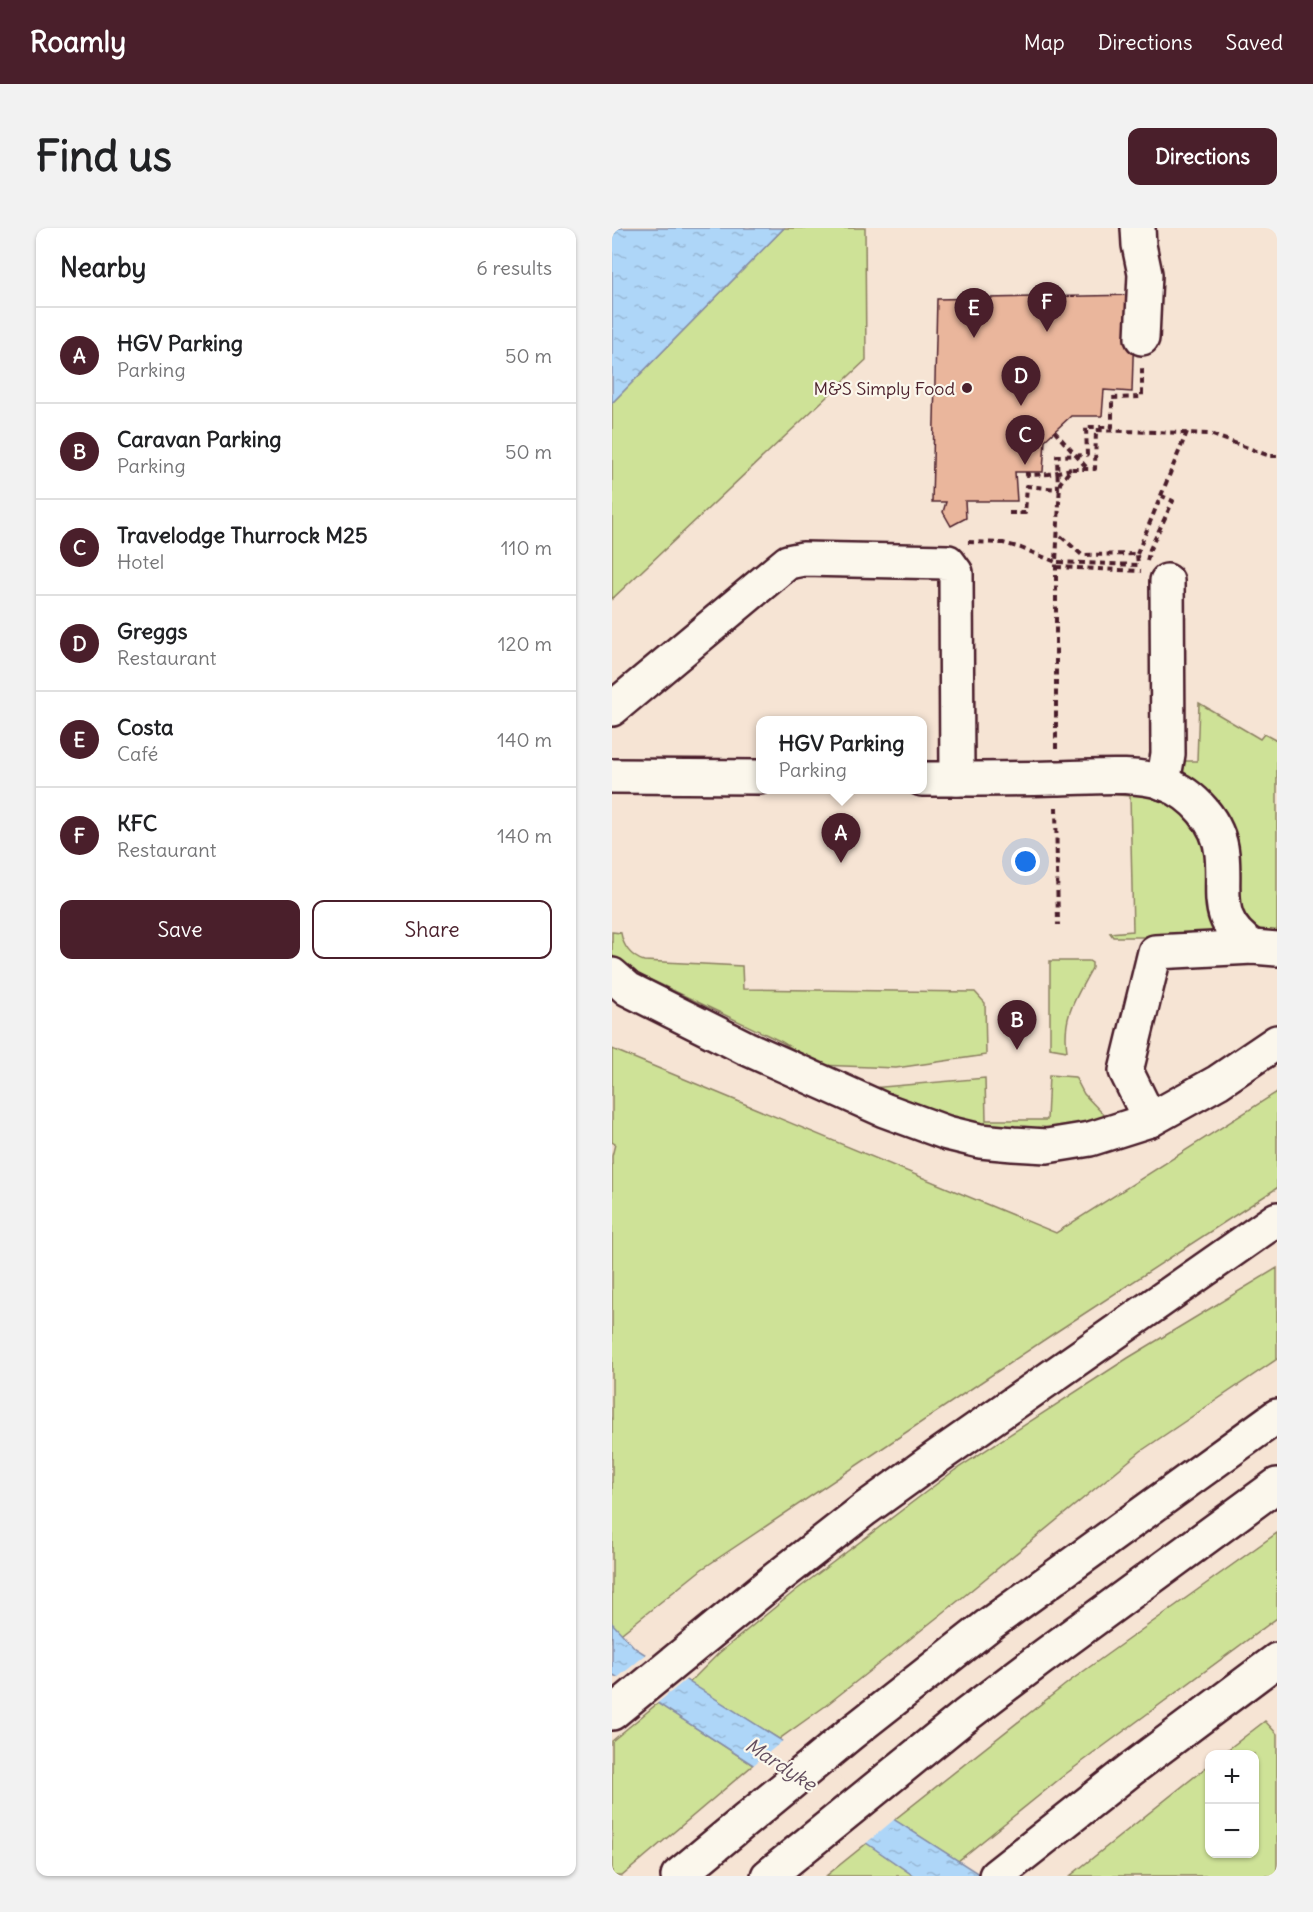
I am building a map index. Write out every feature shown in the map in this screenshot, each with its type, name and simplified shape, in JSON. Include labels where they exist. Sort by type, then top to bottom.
[{"type":"main road","points":[[1138,228],[1138,245],[1145,274],[1142,338]]},
{"type":"main road","points":[[612,709],[788,562],[802,559],[948,562],[957,573],[957,779]]},
{"type":"main road","points":[[1163,783],[1168,754],[1167,581]]},
{"type":"main road","points":[[612,776],[756,777]]},
{"type":"main road","points":[[927,778],[1138,778],[1163,783],[1185,794],[1199,806],[1217,832],[1222,852],[1223,909],[1230,926],[1240,939],[1265,948]]},
{"type":"main road","points":[[1150,1120],[1126,1071],[1155,952],[1265,948]]},
{"type":"main road","points":[[612,975],[628,989],[746,1048],[884,1110],[947,1133],[980,1141],[1047,1146],[1090,1139],[1150,1120],[1218,1082],[1277,1042]]},
{"type":"main road","points":[[612,1713],[865,1509],[1277,1219]]},
{"type":"main road","points":[[1232,1250],[1277,1228]]},
{"type":"main road","points":[[678,1876],[850,1734],[990,1624],[1277,1416]]},
{"type":"main road","points":[[768,1876],[965,1716],[1277,1485]]},
{"type":"main road","points":[[996,1876],[1130,1770],[1277,1660]]},
{"type":"path","points":[[1009,513],[1025,513],[1026,486],[1058,489],[1057,456],[1087,455],[1086,427],[1113,427],[1112,398],[1142,397],[1142,338]]},
{"type":"path","points":[[1027,472],[1027,475],[1071,469],[1095,470],[1096,430],[1210,434],[1270,456],[1277,456]]},
{"type":"path","points":[[1054,431],[1088,469]]},
{"type":"path","points":[[1056,565],[1083,563],[1138,565],[1138,548],[1159,504],[1187,432]]},
{"type":"path","points":[[1058,925],[1056,565],[1060,483],[1071,469]]},
{"type":"path","points":[[964,542],[1003,543],[1021,548],[1056,565],[1144,571],[1149,549],[1173,501],[1162,496]]},
{"type":"path","points":[[1057,533],[1082,555],[1137,554]]},
{"type":"green space","points":[[784,228],[865,228],[866,360],[612,599],[612,403]]},
{"type":"green space","points":[[1199,703],[1260,739],[1264,734],[1277,741],[1277,936],[1255,931],[1239,915],[1224,812],[1200,784],[1182,778],[1177,761],[1197,761]]},
{"type":"green space","points":[[1139,791],[1170,801],[1196,826],[1204,842],[1218,937],[1113,937],[1110,933],[1133,931],[1130,796],[1109,794],[1110,792]]},
{"type":"green space","points":[[612,932],[621,933],[628,950],[635,957],[644,961],[742,966],[743,989],[975,992],[985,1003],[986,1055],[896,1068],[818,1065],[782,1042],[647,978],[625,970],[616,963],[612,953]]},
{"type":"green space","points":[[1050,961],[1089,961],[1092,963],[1092,968],[1068,1017],[1067,1051],[1050,1048]]},
{"type":"green space","points":[[612,1049],[1056,1233],[1277,1092],[1277,1188],[1053,1334],[702,1569],[612,1641],[612,1156],[615,1144],[612,1142]]},
{"type":"green space","points":[[1049,1075],[1075,1077],[1084,1094],[1106,1117],[1106,1121],[1045,1133],[946,1121],[871,1088],[985,1078],[986,1120],[1047,1120]]},
{"type":"green space","points":[[1277,1268],[1277,1359],[1141,1451],[958,1601],[824,1707],[779,1739],[689,1683],[719,1653],[795,1591],[955,1470],[1128,1358]]},
{"type":"green space","points":[[1277,1533],[1277,1618],[1067,1773],[958,1861],[894,1820],[1070,1681]]},
{"type":"green space","points":[[658,1703],[753,1765],[622,1876],[612,1876],[612,1741]]},
{"type":"green space","points":[[1265,1721],[1277,1734],[1277,1876],[1070,1876],[1205,1768],[1205,1858],[1259,1858],[1259,1750],[1227,1750]]},
{"type":"green space","points":[[867,1843],[914,1876],[826,1876]]},
{"type":"water","points":[[612,228],[784,228],[612,403]]},
{"type":"water","name":"Mardyke","points":[[612,1623],[635,1648],[779,1739],[893,1819],[982,1876],[914,1876],[752,1764],[612,1674]]},
{"type":"pier","points":[[648,1653],[688,1678],[655,1705],[616,1679]]},
{"type":"pier","points":[[785,1739],[896,1818],[864,1845],[751,1767]]},
{"type":"building","points":[[1135,295],[1132,392],[1104,390],[1102,416],[1071,416],[1045,440],[1043,472],[1015,472],[1017,501],[965,501],[966,518],[951,526],[943,512],[946,502],[932,502],[937,299]]},
{"type":"place","name":"KFC","points":[[1047,332]]},
{"type":"place","name":"Costa","points":[[974,338]]},
{"type":"place","name":"M&S Simply Food","points":[[967,388]]},
{"type":"place","name":"Greggs","points":[[1021,406]]},
{"type":"place","name":"Travelodge Thurrock M25","points":[[1025,465]]},
{"type":"place","name":"HGV Parking","points":[[841,863]]},
{"type":"place","name":"Caravan Parking","points":[[1017,1050]]}]
